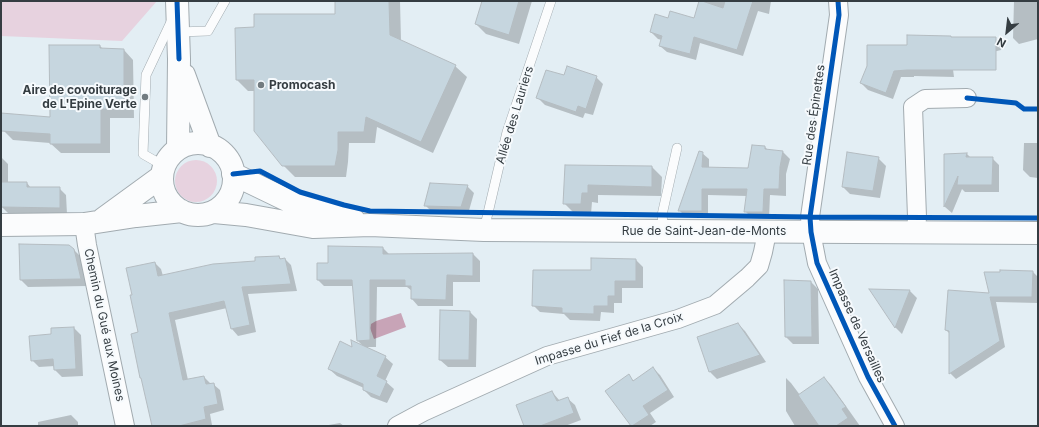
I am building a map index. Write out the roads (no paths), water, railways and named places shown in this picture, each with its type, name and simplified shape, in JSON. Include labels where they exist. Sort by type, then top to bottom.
[{"type":"main road","points":[[177,4],[178,149]]},
{"type":"main road","points":[[178,59],[210,146]]},
{"type":"main road","points":[[199,144],[210,146],[225,156],[233,174],[233,185],[230,196],[223,205],[214,212],[203,215],[192,215],[182,212],[173,206],[166,197],[162,187],[163,171],[170,156],[178,149],[188,145],[199,144]]},
{"type":"main road","points":[[93,222],[163,171]]},
{"type":"main road","name":"Rue de Saint-Jean-de-Monts","points":[[233,174],[291,202],[370,225]]},
{"type":"main road","points":[[1,225],[93,222],[182,212]]},
{"type":"main road","name":"Rue de Saint-Jean-de-Monts","points":[[214,212],[246,215],[313,227],[370,225],[484,230],[1038,233]]},
{"type":"street","name":"Rue des Épinettes","points":[[811,232],[810,217],[839,15],[838,1]]},
{"type":"street","points":[[916,233],[913,107],[925,99],[967,98]]},
{"type":"street","name":"Chemin du Gué aux Moines","points":[[93,222],[87,245],[125,426]]},
{"type":"street","name":"Impasse du Fief de la Croix","points":[[397,426],[423,412],[547,356],[678,319],[715,305],[759,266],[764,252],[767,232]]},
{"type":"street","name":"Impasse de Versailles","points":[[811,232],[817,263],[868,377],[895,426]]},
{"type":"lane","points":[[178,32],[208,31],[225,1]]},
{"type":"lane","name":"Allée des Lauriers","points":[[484,230],[508,132],[551,1]]},
{"type":"lane","points":[[163,171],[143,154],[146,75],[177,4]]},
{"type":"lane","points":[[664,231],[662,215],[677,148]]},
{"type":"place","name":"Promocash","points":[[261,85]]},
{"type":"place","name":"Aire de covoiturage de L'Epine Verte","points":[[145,97]]}]
